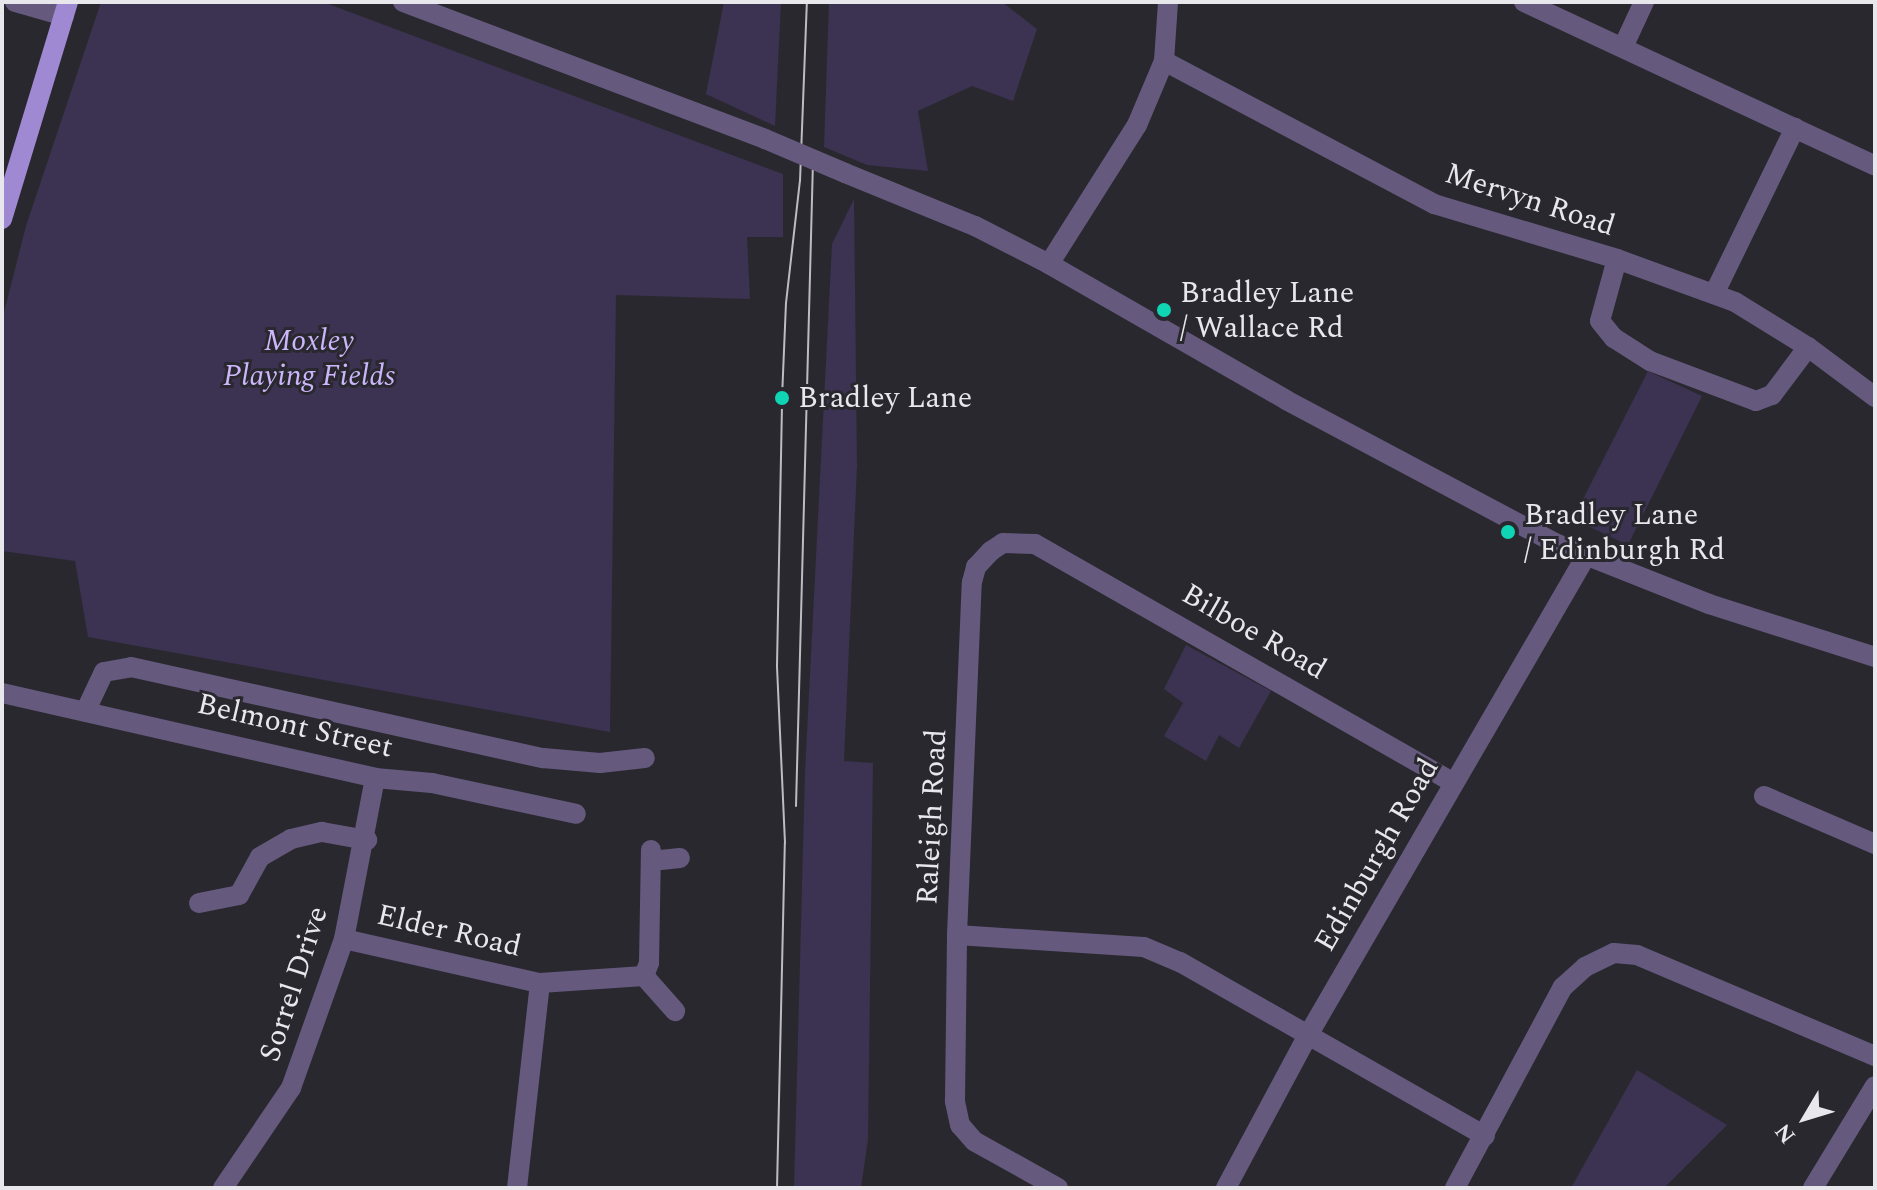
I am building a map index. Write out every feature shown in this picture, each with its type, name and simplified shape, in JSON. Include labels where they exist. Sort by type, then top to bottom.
[{"type":"main road","points":[[2,219],[66,9]]},
{"type":"street","points":[[15,2],[66,9]]},
{"type":"street","points":[[403,2],[765,139],[975,226],[1049,264],[1286,400],[1586,556],[1709,604],[1875,657]]},
{"type":"street","points":[[1049,264],[1137,125],[1164,61],[1168,2]]},
{"type":"street","points":[[1524,2],[1624,45],[1875,166]]},
{"type":"street","points":[[1624,45],[1644,2]]},
{"type":"street","name":"Mervyn Road","points":[[1164,61],[1434,204],[1617,259],[1714,294],[1808,347],[1875,397]]},
{"type":"street","points":[[1714,294],[1795,128]]},
{"type":"street","points":[[1617,259],[1600,321],[1614,338],[1650,361],[1756,401],[1772,395],[1808,347]]},
{"type":"street","name":"Bilboe Road","points":[[1021,541],[1224,648],[1453,782]]},
{"type":"street","name":"Raleigh Road","points":[[1021,541],[991,551],[976,567],[972,582],[957,935],[955,1101],[960,1125],[974,1141],[1058,1188]]},
{"type":"street","name":"Edinburgh Road","points":[[1226,1188],[1307,1037],[1586,556]]},
{"type":"street","points":[[86,710],[104,672],[131,667],[543,758],[600,763],[645,758]]},
{"type":"street","name":"Belmont Street","points":[[2,693],[375,778],[432,783],[576,814]]},
{"type":"street","name":"Sorrel Drive","points":[[223,1188],[291,1088],[344,939],[367,840],[375,778]]},
{"type":"street","points":[[1764,796],[1875,844]]},
{"type":"street","points":[[199,903],[239,895],[260,857],[291,839],[322,832],[367,840]]},
{"type":"street","points":[[675,1011],[644,976],[649,963],[651,855],[680,858]]},
{"type":"street","points":[[957,935],[1144,947],[1180,962],[1485,1136]]},
{"type":"street","name":"Elder Road","points":[[344,939],[540,983],[644,976]]},
{"type":"street","points":[[1455,1188],[1563,987],[1585,967],[1614,953],[1637,955],[1875,1056]]},
{"type":"street","points":[[517,1188],[538,1041],[540,983]]},
{"type":"street","points":[[1813,1188],[1875,1086]]},
{"type":"green space","name":"Moxley Playing Fields","points":[[101,2],[323,2],[783,174],[783,237],[747,237],[750,299],[616,295],[610,732],[88,637],[75,561],[2,551],[2,320],[26,226]]},
{"type":"green space","points":[[724,2],[781,2],[775,126],[706,94]]},
{"type":"green space","points":[[829,2],[1002,2],[1037,29],[1013,101],[972,86],[918,111],[928,171],[867,165],[824,147]]},
{"type":"green space","points":[[854,199],[857,466],[844,761],[873,763],[868,1139],[861,1188],[794,1188],[805,772],[832,244]]},
{"type":"green space","points":[[1648,371],[1702,396],[1628,545],[1573,519]]},
{"type":"green space","points":[[1186,645],[1271,691],[1239,748],[1219,735],[1206,761],[1164,736],[1183,703],[1164,689]]},
{"type":"green space","points":[[1637,1070],[1727,1125],[1664,1188],[1571,1188]]},
{"type":"tram line","points":[[777,1188],[785,843],[777,665],[782,398],[786,303],[800,181],[807,2]]},
{"type":"tram line","points":[[796,806],[813,162]]},
{"type":"place","name":"Bradley Lane / Wallace Rd","points":[[1164,310]]},
{"type":"place","name":"Bradley Lane","points":[[782,398]]},
{"type":"place","name":"Bradley Lane / Edinburgh Rd","points":[[1508,532]]}]
